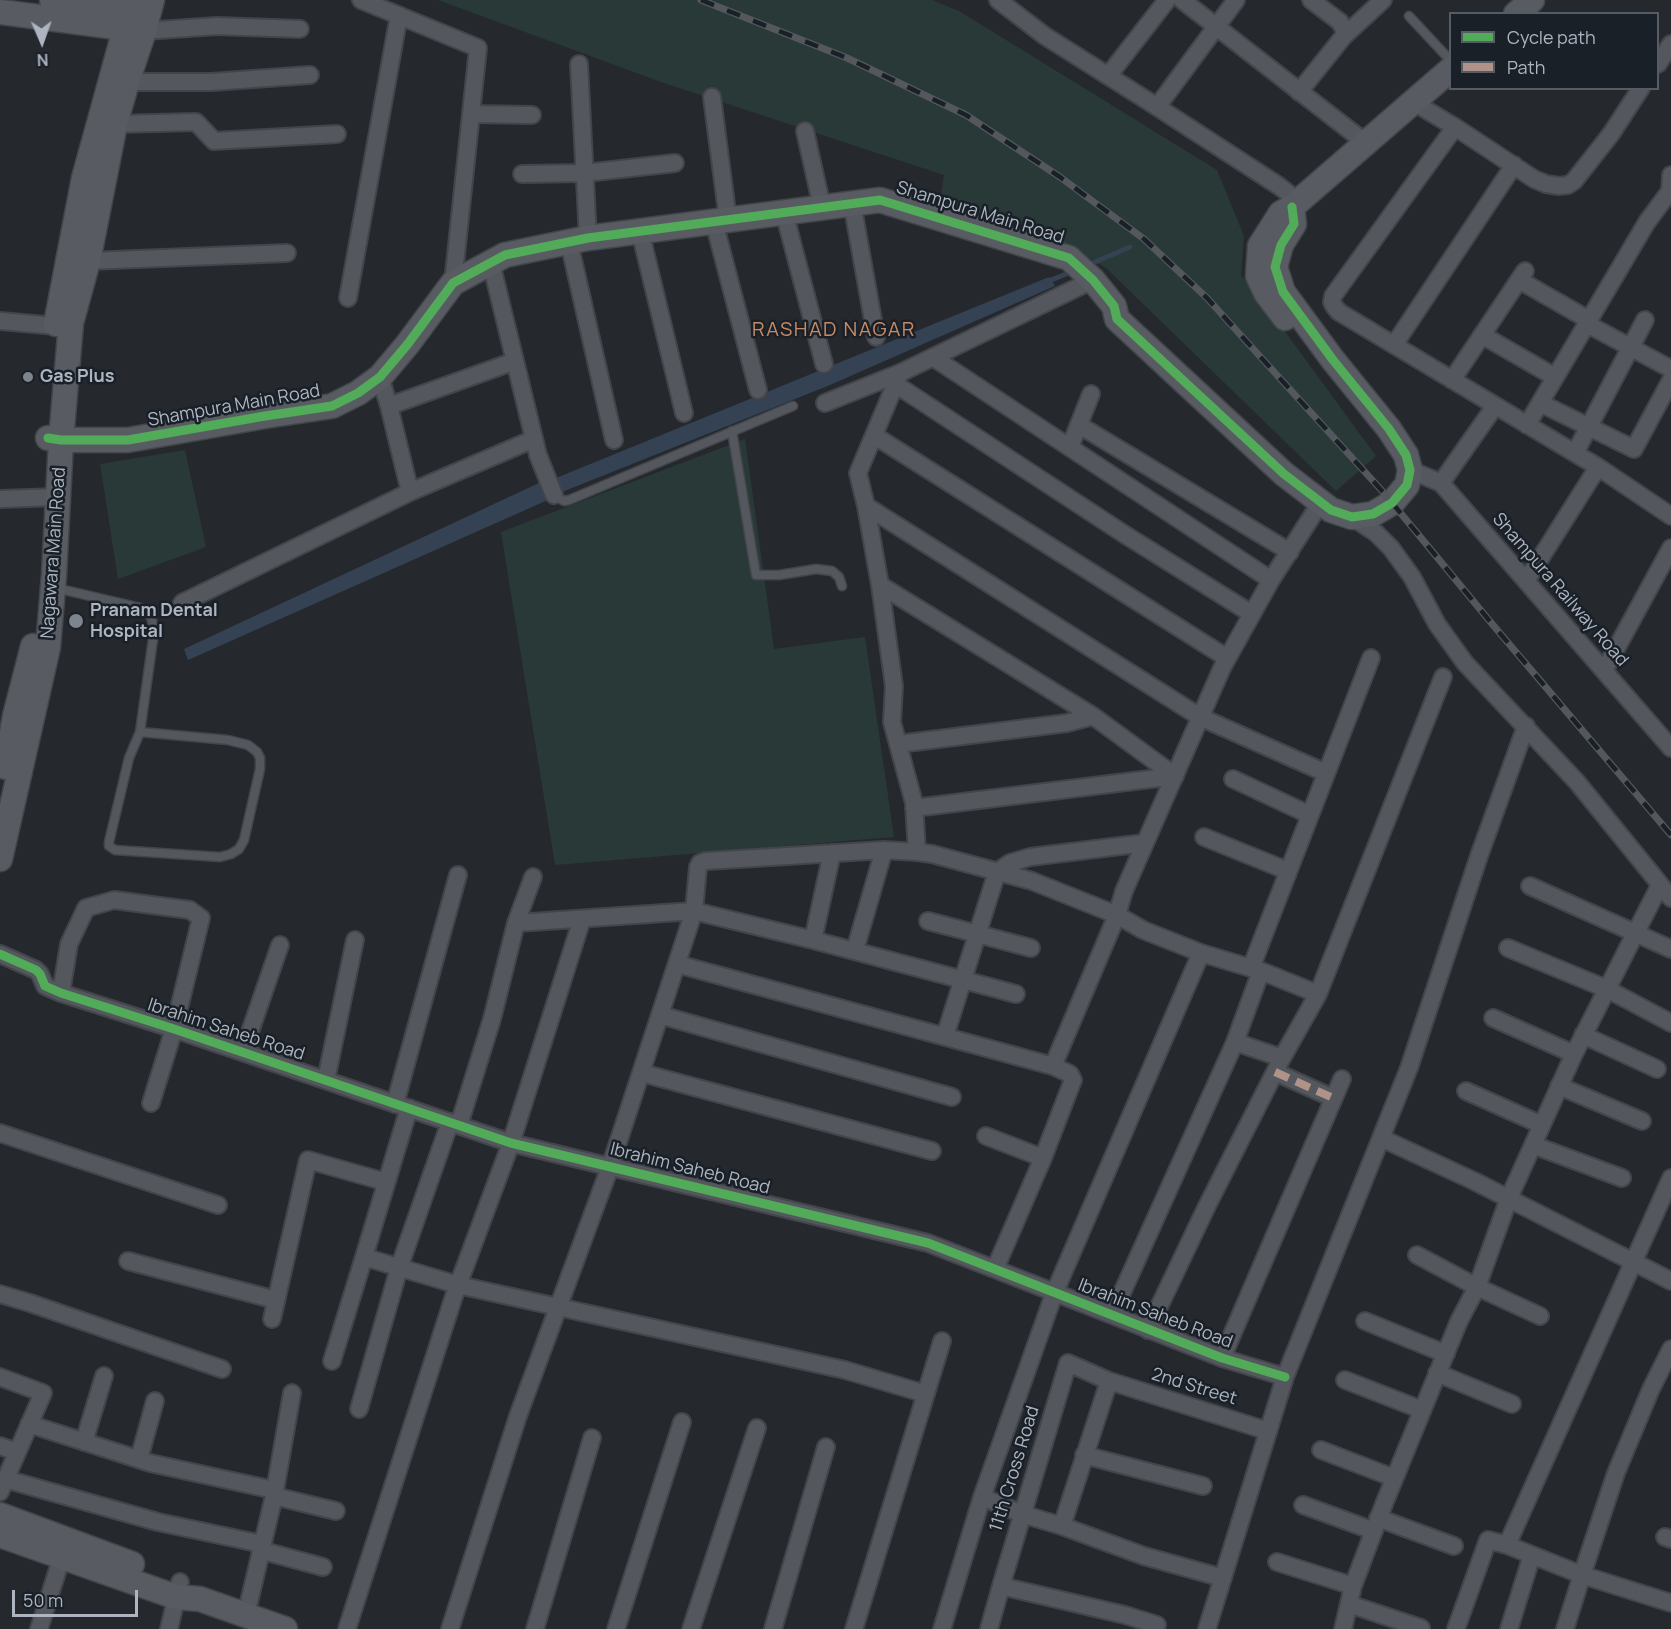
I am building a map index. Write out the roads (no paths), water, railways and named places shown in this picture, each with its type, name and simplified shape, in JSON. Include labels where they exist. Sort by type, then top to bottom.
[{"type":"street","points":[[52,0],[217,26],[300,29]]},
{"type":"street","points":[[362,0],[478,48],[453,283]]},
{"type":"street","points":[[998,0],[1045,36],[1279,186],[1295,204],[1294,224],[1281,245],[1275,267],[1283,291],[1333,360],[1389,429],[1406,455],[1410,470],[1407,485],[1392,503],[1373,514],[1352,517]]},
{"type":"street","points":[[1108,76],[1167,0]]},
{"type":"street","points":[[1182,0],[1366,143]]},
{"type":"street","points":[[1157,107],[1236,0]]},
{"type":"street","points":[[1311,0],[1340,22],[1345,32],[1344,37]]},
{"type":"street","points":[[1299,92],[1344,37],[1383,0]]},
{"type":"street","points":[[1518,12],[1532,0]]},
{"type":"street","points":[[0,12],[138,14]]},
{"type":"street","points":[[54,439],[56,326],[84,178],[138,14]]},
{"type":"street","name":"Nagawara Main Road","points":[[0,859],[48,647],[53,587],[51,497],[54,439],[72,323],[88,261],[115,124],[127,82],[138,14]]},
{"type":"street","points":[[348,298],[399,15]]},
{"type":"street","points":[[1659,62],[1671,44]]},
{"type":"street","points":[[579,64],[585,173],[578,240],[614,440]]},
{"type":"street","name":"Shampura Main Road","points":[[1114,306],[1130,312],[1341,502],[1358,504],[1384,493],[1396,478],[1397,466],[1266,293],[1258,276],[1260,246],[1281,213],[1295,204],[1449,71]]},
{"type":"street","points":[[127,82],[211,82],[310,75]]},
{"type":"street","points":[[1413,102],[1534,179],[1558,186],[1568,185],[1574,181],[1611,134],[1640,90]]},
{"type":"street","points":[[712,97],[721,221],[758,390]]},
{"type":"street","points":[[471,114],[532,115]]},
{"type":"street","points":[[115,124],[196,122],[214,141],[337,134]]},
{"type":"street","points":[[1455,127],[1333,296],[1332,302],[1339,312],[1598,467],[1671,516]]},
{"type":"street","points":[[805,131],[822,207]]},
{"type":"street","points":[[522,174],[585,173],[675,164]]},
{"type":"street","points":[[1394,345],[1514,165]]},
{"type":"street","points":[[1527,425],[1647,222],[1670,191],[1671,175]]},
{"type":"street","name":"Shampura Main Road","points":[[54,439],[128,440],[332,406],[358,393],[380,377],[453,283],[505,255],[578,240],[880,200],[1069,258],[1090,277],[1114,306],[1117,319],[1284,474],[1331,510],[1352,517]]},
{"type":"street","points":[[852,203],[876,337]]},
{"type":"street","points":[[784,212],[824,364]]},
{"type":"street","points":[[640,231],[684,413]]},
{"type":"street","points":[[88,261],[287,254]]},
{"type":"street","points":[[491,262],[534,439],[554,495]]},
{"type":"street","points":[[825,404],[898,379],[1090,277]]},
{"type":"street","points":[[1452,380],[1482,335],[1526,278],[1588,322],[1671,369]]},
{"type":"street","points":[[1575,453],[1645,320]]},
{"type":"street","points":[[0,321],[56,326]]},
{"type":"street","points":[[1482,335],[1555,377]]},
{"type":"street","points":[[934,358],[1270,580]]},
{"type":"street","points":[[389,406],[515,361]]},
{"type":"street","points":[[380,377],[410,492]]},
{"type":"street","points":[[898,379],[858,473],[880,585],[894,686],[892,722],[914,808],[917,852]]},
{"type":"street","points":[[898,379],[1124,534],[1252,614]]},
{"type":"street","points":[[1540,403],[1640,453],[1671,380]]},
{"type":"street","points":[[1070,447],[1091,394]]},
{"type":"street","points":[[1441,483],[1495,406]]},
{"type":"street","points":[[1079,425],[1290,552]]},
{"type":"street","points":[[874,435],[1227,658]]},
{"type":"street","points":[[183,603],[410,492],[534,439]]},
{"type":"street","points":[[1526,581],[1598,467]]},
{"type":"street","name":"Shampura Railway Road","points":[[1410,470],[1441,483],[1671,748]]},
{"type":"street","points":[[0,498],[51,497],[33,645],[15,716],[0,799]]},
{"type":"street","points":[[1053,1066],[1117,915],[1124,891],[1227,658],[1270,580],[1321,502]]},
{"type":"street","points":[[866,506],[1200,717],[1326,773]]},
{"type":"street","points":[[1342,1629],[1353,1586],[1376,1524],[1459,1321],[1477,1287],[1509,1198],[1583,1035],[1635,934],[1666,891],[1577,782],[1465,663],[1437,624],[1412,577],[1391,548],[1376,533],[1352,517]]},
{"type":"street","points":[[1604,671],[1671,548]]},
{"type":"street","points":[[880,585],[1093,716],[1174,776]]},
{"type":"street","points":[[1112,1314],[1235,1042],[1288,871],[1371,658]]},
{"type":"street","points":[[1148,1330],[1278,1065],[1318,994],[1443,677]]},
{"type":"street","points":[[898,744],[1067,723],[1093,716]]},
{"type":"street","points":[[1207,1629],[1285,1377],[1409,1068],[1479,856],[1526,726]]},
{"type":"street","points":[[914,808],[1174,776]]},
{"type":"street","points":[[1233,779],[1310,815]]},
{"type":"street","points":[[1204,837],[1288,871]]},
{"type":"street","points":[[945,1036],[997,872],[1010,863],[1030,857],[1145,843]]},
{"type":"street","points":[[450,1629],[518,1416],[560,1307],[642,1072],[694,910],[700,863],[884,850],[932,854],[1032,881],[1117,915],[1143,930],[1201,953],[1256,970],[1318,994]]},
{"type":"street","points":[[855,950],[884,850]]},
{"type":"street","points":[[813,940],[832,853]]},
{"type":"street","points":[[332,1361],[386,1182],[458,875]]},
{"type":"street","points":[[359,1409],[399,1268],[492,1019],[516,923],[533,877]]},
{"type":"street","points":[[1530,886],[1671,949]]},
{"type":"street","points":[[0,954],[36,970],[45,986],[61,993],[69,944],[86,908],[114,900],[190,910],[201,918],[174,1029],[151,1103]]},
{"type":"street","points":[[516,923],[694,910],[855,950],[1016,994]]},
{"type":"street","points":[[347,1629],[458,1285],[511,1143],[582,919]]},
{"type":"street","points":[[928,921],[1031,948]]},
{"type":"street","points":[[326,1080],[355,940]]},
{"type":"street","points":[[243,1052],[280,945]]},
{"type":"street","points":[[1508,948],[1607,989],[1671,1023]]},
{"type":"street","points":[[942,1629],[982,1497],[1054,1294],[1201,953]]},
{"type":"street","points":[[677,964],[1053,1066],[1070,1074],[1073,1080],[1043,1158],[995,1269]]},
{"type":"street","name":"Ibrahim Saheb Road","points":[[61,993],[511,1143],[928,1243],[1222,1358],[1285,1377]]},
{"type":"street","points":[[660,1015],[952,1097]]},
{"type":"street","points":[[1493,1018],[1574,1054]]},
{"type":"street","points":[[1583,1035],[1657,1070]]},
{"type":"street","points":[[1235,1042],[1334,1098]]},
{"type":"street","points":[[642,1072],[932,1151]]},
{"type":"street","points":[[1222,1358],[1342,1079]]},
{"type":"street","points":[[1559,1086],[1642,1121]]},
{"type":"street","points":[[1466,1091],[1542,1125]]},
{"type":"street","points":[[0,1133],[218,1205]]},
{"type":"street","points":[[986,1136],[1043,1158]]},
{"type":"street","points":[[1381,1138],[1509,1198],[1671,1281]]},
{"type":"street","points":[[1533,1145],[1622,1178]]},
{"type":"street","points":[[272,1319],[308,1160],[386,1182]]},
{"type":"street","points":[[1507,1545],[1671,1178]]},
{"type":"street","points":[[1417,1255],[1477,1287],[1540,1316]]},
{"type":"street","points":[[364,1257],[458,1285],[845,1370],[926,1394]]},
{"type":"street","points":[[128,1261],[276,1300]]},
{"type":"street","points":[[0,1294],[222,1369]]},
{"type":"street","points":[[1365,1321],[1446,1354]]},
{"type":"street","points":[[854,1629],[942,1341]]},
{"type":"street","points":[[1565,1629],[1616,1473],[1651,1389],[1671,1349]]},
{"type":"street","name":"11th Cross Road","points":[[989,1629],[1068,1364],[1109,1381]]},
{"type":"street","points":[[1437,1373],[1512,1404]]},
{"type":"street","points":[[84,1442],[104,1376]]},
{"type":"street","points":[[0,1377],[43,1393],[3,1485],[261,1547],[323,1567]]},
{"type":"street","points":[[1345,1380],[1422,1410]]},
{"type":"street","points":[[1062,1526],[1109,1381]]},
{"type":"street","name":"2nd Street","points":[[1109,1381],[1268,1431]]},
{"type":"street","points":[[246,1615],[274,1493],[292,1392]]},
{"type":"street","points":[[139,1459],[155,1401]]},
{"type":"street","points":[[616,1629],[682,1422]]},
{"type":"street","points":[[29,1424],[139,1459],[336,1511]]},
{"type":"street","points":[[691,1629],[757,1428]]},
{"type":"street","points":[[535,1629],[592,1438]]},
{"type":"street","points":[[0,1446],[17,1452]]},
{"type":"street","points":[[773,1629],[826,1447]]},
{"type":"street","points":[[1321,1449],[1394,1478]]},
{"type":"street","points":[[1084,1455],[1203,1486]]},
{"type":"street","points":[[982,1497],[1022,1514],[1144,1556],[1223,1578]]},
{"type":"street","points":[[1303,1504],[1454,1546]]},
{"type":"street","points":[[0,1515],[65,1549],[280,1628]]},
{"type":"street","points":[[0,1535],[65,1549]]},
{"type":"street","points":[[1456,1629],[1488,1540],[1507,1545],[1582,1575],[1671,1603]]},
{"type":"street","points":[[39,1629],[65,1549]]},
{"type":"street","points":[[1509,1629],[1532,1555]]},
{"type":"street","points":[[1277,1562],[1353,1586]]},
{"type":"street","points":[[1001,1586],[1125,1615],[1156,1625]]},
{"type":"street","points":[[169,1629],[178,1590]]},
{"type":"street","points":[[1350,1604],[1421,1628]]},
{"type":"lane","points":[[1409,16],[1449,59]]},
{"type":"lane","points":[[554,495],[564,501],[569,500],[793,406]]},
{"type":"lane","points":[[732,431],[756,575],[779,575],[816,569],[832,571],[839,577],[842,586]]},
{"type":"lane","points":[[53,587],[134,606],[149,613],[152,620],[154,632],[141,732],[126,768],[108,842],[111,848],[220,857],[231,855],[239,849],[244,840],[260,769],[260,758],[257,752],[248,744],[228,740],[141,732]]},
{"type":"water","points":[[1049,277],[1055,286],[830,385],[562,492],[556,478]]},
{"type":"water","points":[[541,482],[550,499],[188,660],[184,649]]},
{"type":"waterway","points":[[1088,265],[1130,247]]},
{"type":"waterway","points":[[1046,282],[1074,271]]},
{"type":"railway","points":[[701,0],[847,58],[966,115],[1060,177],[1144,239],[1207,298],[1384,493],[1671,835]]},
{"type":"place","name":"Gas Plus","points":[[28,377]]},
{"type":"place","name":"Pranam Dental Hospital","points":[[76,621]]},
{"type":"district","name":"RASHAD NAGAR","points":[[834,330]]}]
